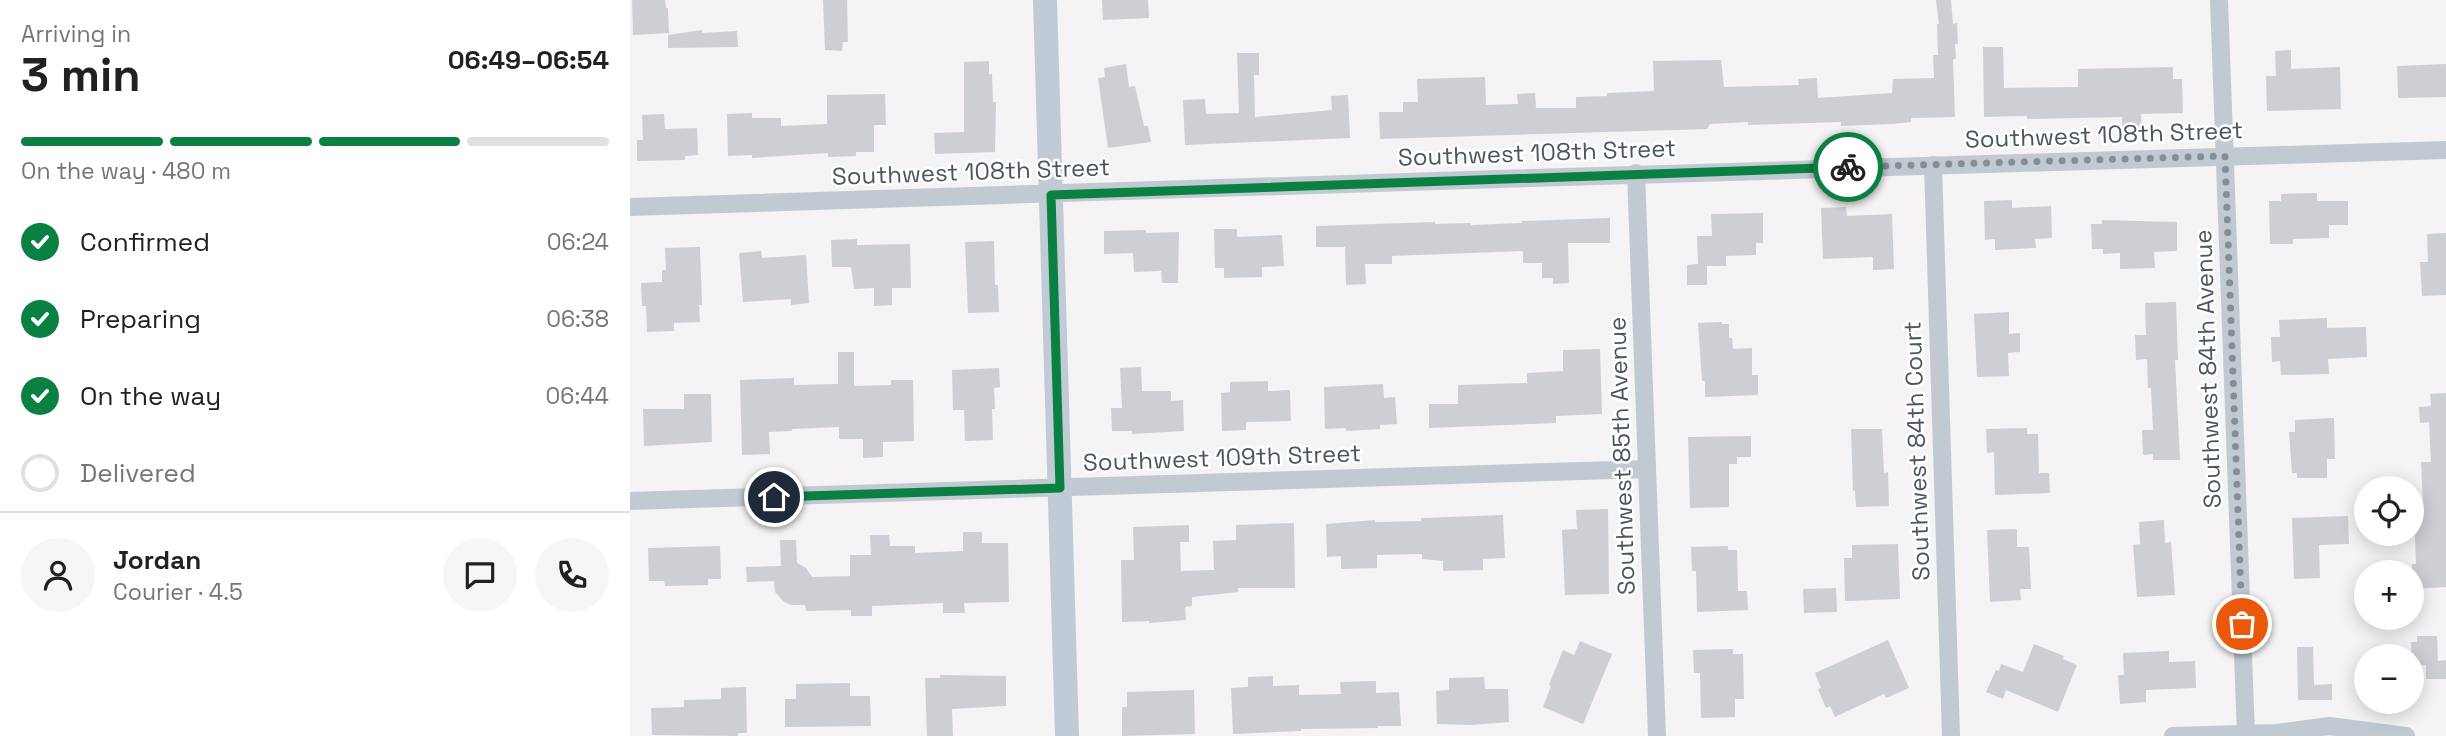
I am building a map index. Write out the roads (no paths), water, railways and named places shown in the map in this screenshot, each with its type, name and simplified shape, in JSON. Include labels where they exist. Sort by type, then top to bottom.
[{"type":"main road","points":[[1045,0],[1067,736]]},
{"type":"street","name":"Southwest 84th Avenue","points":[[2219,0],[2246,734]]},
{"type":"street","name":"Southwest 108th Street","points":[[630,206],[2446,150]]},
{"type":"street","name":"Southwest 84th Court","points":[[1933,165],[1951,736]]},
{"type":"street","name":"Southwest 85th Avenue","points":[[1636,173],[1657,736]]},
{"type":"street","name":"Southwest 109th Street","points":[[630,501],[1647,469]]},
{"type":"street","points":[[2173,736],[2282,734],[2329,726],[2406,736]]}]
